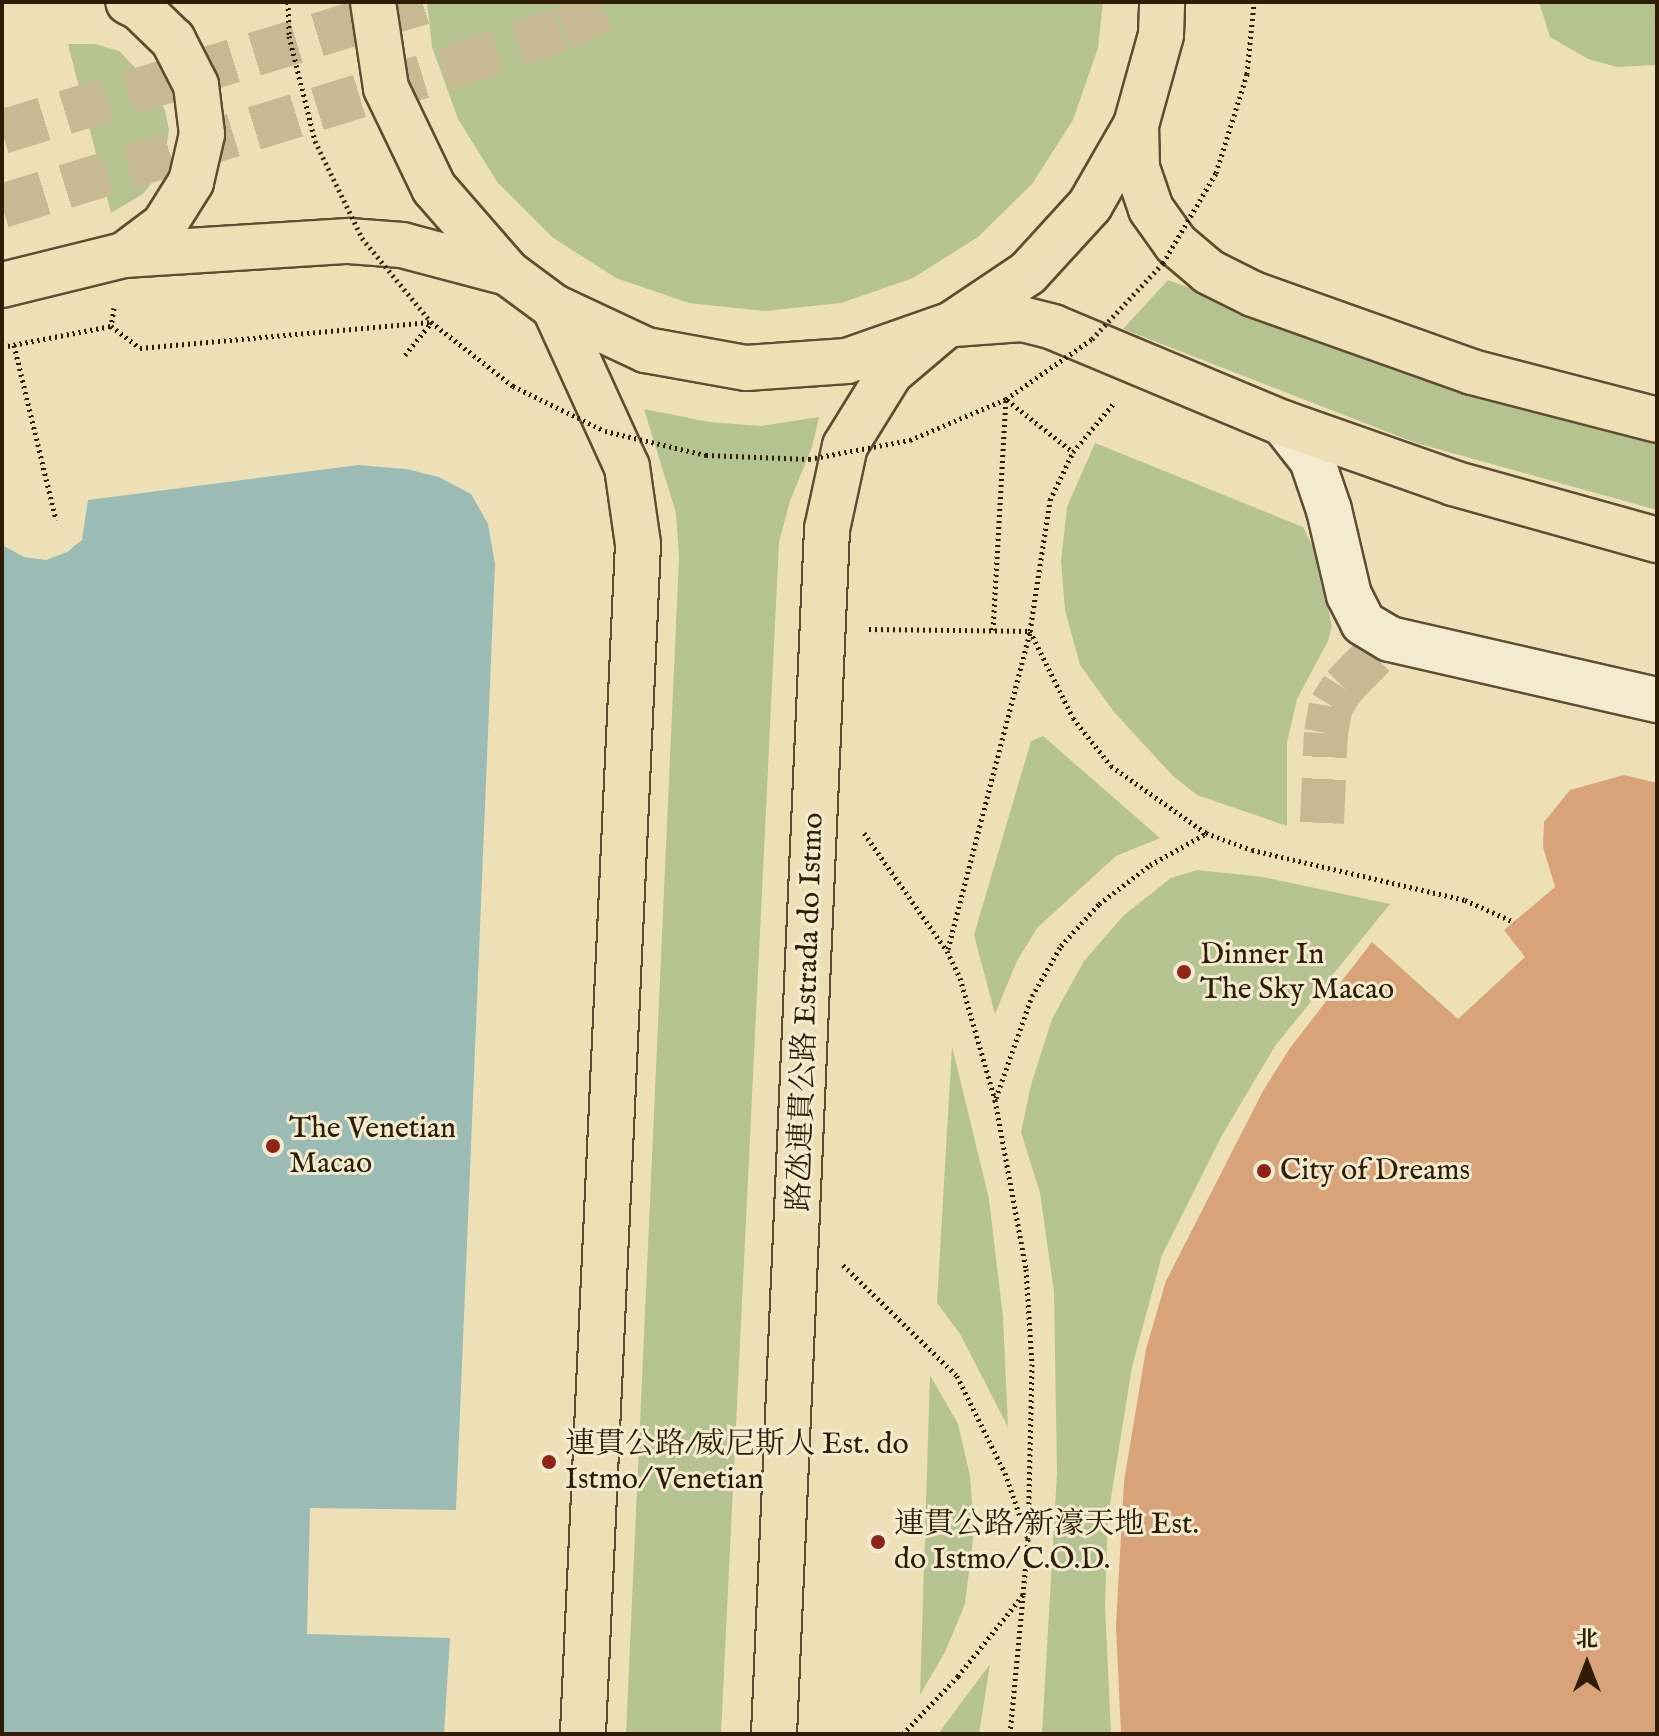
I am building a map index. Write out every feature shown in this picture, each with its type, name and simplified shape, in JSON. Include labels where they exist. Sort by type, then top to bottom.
[{"type":"main road","points":[[124,255],[164,225],[191,182],[202,134],[196,85],[173,40],[140,8],[128,2]]},
{"type":"main road","points":[[373,2],[386,88],[434,188],[508,273],[554,307],[646,350],[746,368],[847,361],[948,326],[1022,319],[1053,327],[1283,423],[1453,483],[1657,540]]},
{"type":"main road","points":[[948,326],[1028,273],[1090,205],[1136,125],[1161,35],[1162,2]]},
{"type":"main road","points":[[1136,125],[1137,168],[1151,209],[1176,244],[1209,272],[1253,294],[1472,372],[1657,420]]},
{"type":"main road","points":[[2,285],[124,255],[349,241],[402,245],[508,273]]},
{"type":"main road","points":[[554,307],[627,467],[638,544],[583,1734]]},
{"type":"main road","name":"路氹連貫公路 Estrada do Istmo","points":[[774,1734],[799,1223],[827,529],[845,446],[890,373],[948,326]]},
{"type":"lane","points":[[1283,423],[1312,460],[1329,510],[1349,595],[1363,623],[1390,639],[1657,700]]},
{"type":"path","points":[[288,2],[289,36],[315,141],[362,238],[431,322],[513,386],[605,431],[706,455],[809,459],[910,440],[1006,399],[1092,339],[1163,263],[1216,173],[1247,74],[1254,2]]},
{"type":"path","points":[[111,326],[124,255]]},
{"type":"path","points":[[2,347],[111,326],[140,348],[431,322]]},
{"type":"path","points":[[405,355],[431,322]]},
{"type":"path","points":[[14,345],[56,520]]},
{"type":"path","points":[[947,951],[1030,631],[1050,500],[1073,452],[1145,366]]},
{"type":"path","points":[[1006,399],[1073,452]]},
{"type":"path","points":[[993,630],[1006,399]]},
{"type":"path","points":[[824,628],[1030,631]]},
{"type":"path","points":[[1030,631],[1073,718],[1111,766],[1206,833],[1252,850],[1465,900],[1514,922]]},
{"type":"path","points":[[862,830],[947,951],[960,978],[995,1100],[1026,1269],[1032,1364],[1028,1539],[1010,1734]]},
{"type":"path","points":[[995,1100],[1032,996],[1061,946],[1099,904],[1150,865],[1206,833]]},
{"type":"path","points":[[799,1223],[957,1376],[1005,1473],[1028,1539]]},
{"type":"path","points":[[903,1734],[958,1676],[1023,1595]]},
{"type":"green space","points":[[427,2],[1103,2],[1098,48],[1073,120],[1032,184],[978,237],[913,278],[841,303],[765,311],[689,303],[616,278],[552,237],[498,183],[458,119],[432,47]]},
{"type":"green space","points":[[1539,2],[1657,2],[1657,65],[1617,67],[1588,59],[1550,37]]},
{"type":"green space","points":[[68,44],[95,44],[119,51],[147,80],[165,110],[169,130],[163,168],[143,194],[111,213]]},
{"type":"green space","points":[[1168,280],[1424,375],[1657,435],[1657,510],[1416,443],[1123,329]]},
{"type":"green space","points":[[644,409],[709,422],[761,426],[819,417],[812,447],[790,501],[779,542],[721,1734],[626,1734],[679,558],[676,513]]},
{"type":"green space","points":[[1095,443],[1303,527],[1316,553],[1332,626],[1328,641],[1297,699],[1287,743],[1287,826],[1197,795],[1173,776],[1114,712],[1080,665],[1065,610],[1061,561],[1067,507]]},
{"type":"green space","points":[[1043,736],[1160,838],[1116,856],[1037,928],[1017,961],[995,1014],[974,935],[1031,741]]},
{"type":"green space","points":[[1197,870],[1263,877],[1390,904],[1275,1046],[1221,1137],[1162,1255],[1132,1367],[1108,1516],[1105,1605],[1111,1734],[1042,1734],[1057,1473],[1054,1292],[1040,1193],[1021,1132],[1031,1085],[1052,1019],[1084,961],[1124,915],[1171,878]]},
{"type":"green space","points":[[952,1046],[989,1199],[1003,1317],[1008,1427],[960,1334],[937,1303]]},
{"type":"green space","points":[[930,1375],[958,1424],[970,1476],[974,1530],[965,1604],[945,1652],[920,1695]]},
{"type":"green space","points":[[990,1664],[979,1734],[938,1734]]},
{"type":"water","name":"The Venetian Macao","points":[[358,465],[406,469],[439,477],[471,494],[488,524],[495,564],[456,1510],[310,1508],[307,1634],[450,1638],[444,1734],[2,1734],[2,545],[24,557],[46,560],[67,552],[82,540],[88,500]]},
{"type":"building","points":[[1624,775],[1657,783],[1657,1734],[1121,1734],[1116,1626],[1124,1481],[1146,1349],[1166,1281],[1263,1091],[1290,1048],[1372,942],[1458,1019],[1525,957],[1504,930],[1555,887],[1543,847],[1544,822],[1570,790]]},
{"type":"tunnel","points":[[2,132],[425,2]]},
{"type":"tunnel","points":[[2,206],[456,66],[563,28],[622,2]]},
{"type":"tunnel","points":[[1322,823],[1326,733],[1331,706],[1343,687],[1390,639]]},
{"type":"place","name":"Dinner In The Sky Macao","points":[[1184,972]]},
{"type":"place","name":"The Venetian Macao","points":[[273,1146]]},
{"type":"place","name":"City of Dreams","points":[[1264,1171]]},
{"type":"place","name":"連貫公路/威尼斯人 Est. do Istmo/ Venetian","points":[[549,1462]]},
{"type":"place","name":"連貫公路/新濠天地 Est. do Istmo/ C.O.D.","points":[[878,1542]]}]
